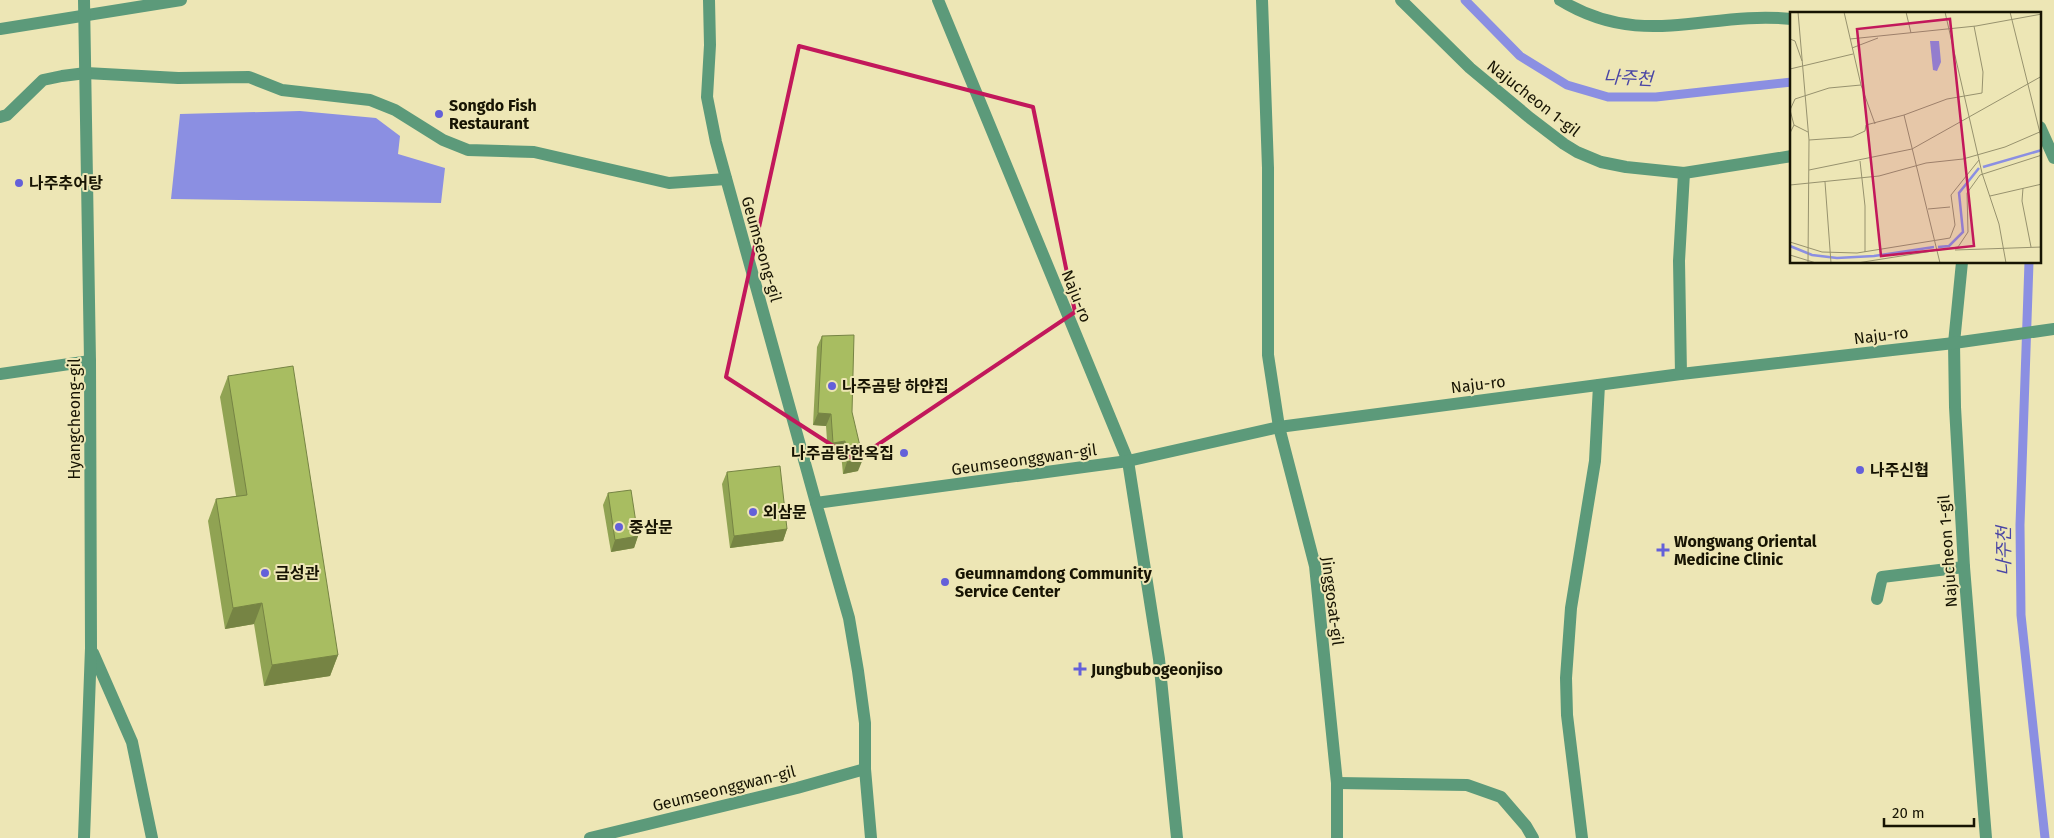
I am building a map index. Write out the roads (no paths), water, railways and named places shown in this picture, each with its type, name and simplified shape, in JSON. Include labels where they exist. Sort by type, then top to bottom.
[{"type":"street","name":"Hyangcheong-gil","points":[[84,0],[90,361],[91,648],[84,838]]},
{"type":"street","points":[[0,29],[181,0]]},
{"type":"street","name":"Geumseong-gil","points":[[709,0],[710,46],[707,97],[716,142],[816,503]]},
{"type":"street","name":"Naju-ro","points":[[938,0],[1128,461],[1279,427],[1681,374],[1959,342],[2052,329]]},
{"type":"street","points":[[1262,0],[1268,168],[1268,354],[1279,427]]},
{"type":"street","name":"Najucheon 1-gil","points":[[1401,0],[1470,68],[1530,118],[1577,152],[1601,162],[1626,168],[1684,173],[1790,156]]},
{"type":"street","points":[[1560,0],[1603,20],[1628,26],[1654,27],[1734,20],[1790,19]]},
{"type":"street","points":[[0,117],[7,115],[42,80],[86,73],[178,78],[249,77],[282,90],[370,100],[395,110],[443,140],[468,150],[534,152],[668,183],[726,179]]},
{"type":"street","points":[[2042,131],[2054,158]]},
{"type":"street","points":[[1681,374],[1679,261],[1684,173]]},
{"type":"street","name":"Najucheon 1-gil","points":[[1962,264],[1954,407],[1964,567],[1986,838]]},
{"type":"street","points":[[0,374],[90,361]]},
{"type":"street","points":[[1582,838],[1567,714],[1566,678],[1571,608],[1595,461],[1599,385]]},
{"type":"street","name":"Jinggosat-gil","points":[[1279,427],[1315,566],[1337,783],[1337,838]]},
{"type":"street","points":[[1128,461],[1159,659],[1177,838]]},
{"type":"street","name":"Geumseonggwan-gil","points":[[816,503],[1128,461]]},
{"type":"street","points":[[816,503],[852,636],[865,724],[864,769],[871,838]]},
{"type":"street","points":[[1877,599],[1882,577],[1964,567]]},
{"type":"street","points":[[91,648],[132,742],[152,838]]},
{"type":"street","name":"Geumseonggwan-gil","points":[[590,838],[797,788],[864,769]]},
{"type":"street","points":[[1337,783],[1467,785],[1501,797],[1526,826],[1533,838]]},
{"type":"water","points":[[300,111],[376,118],[400,136],[398,154],[445,168],[441,203],[171,199],[180,114]]},
{"type":"waterway","name":"나주천","points":[[1465,0],[1520,56],[1567,85],[1608,97],[1656,97],[1790,82]]},
{"type":"waterway","name":"나주천","points":[[2029,264],[2020,525],[2021,615],[2045,838]]},
{"type":"place","name":"Songdo Fish Restaurant","points":[[439,114]]},
{"type":"place","name":"나주추어탕","points":[[19,183]]},
{"type":"place","name":"나주곰탕 하얀집","points":[[832,386]]},
{"type":"place","name":"나주곰탕한옥집","points":[[904,453]]},
{"type":"place","name":"나주신협","points":[[1860,470]]},
{"type":"place","name":"외삼문","points":[[753,512]]},
{"type":"place","name":"중삼문","points":[[619,527]]},
{"type":"place","name":"Wongwang Oriental Medicine Clinic","points":[[1663,550]]},
{"type":"place","name":"금성관","points":[[265,573]]},
{"type":"place","name":"Geumnamdong Community Service Center","points":[[945,582]]},
{"type":"place","name":"Jungbubogeonjiso","points":[[1080,669]]}]
